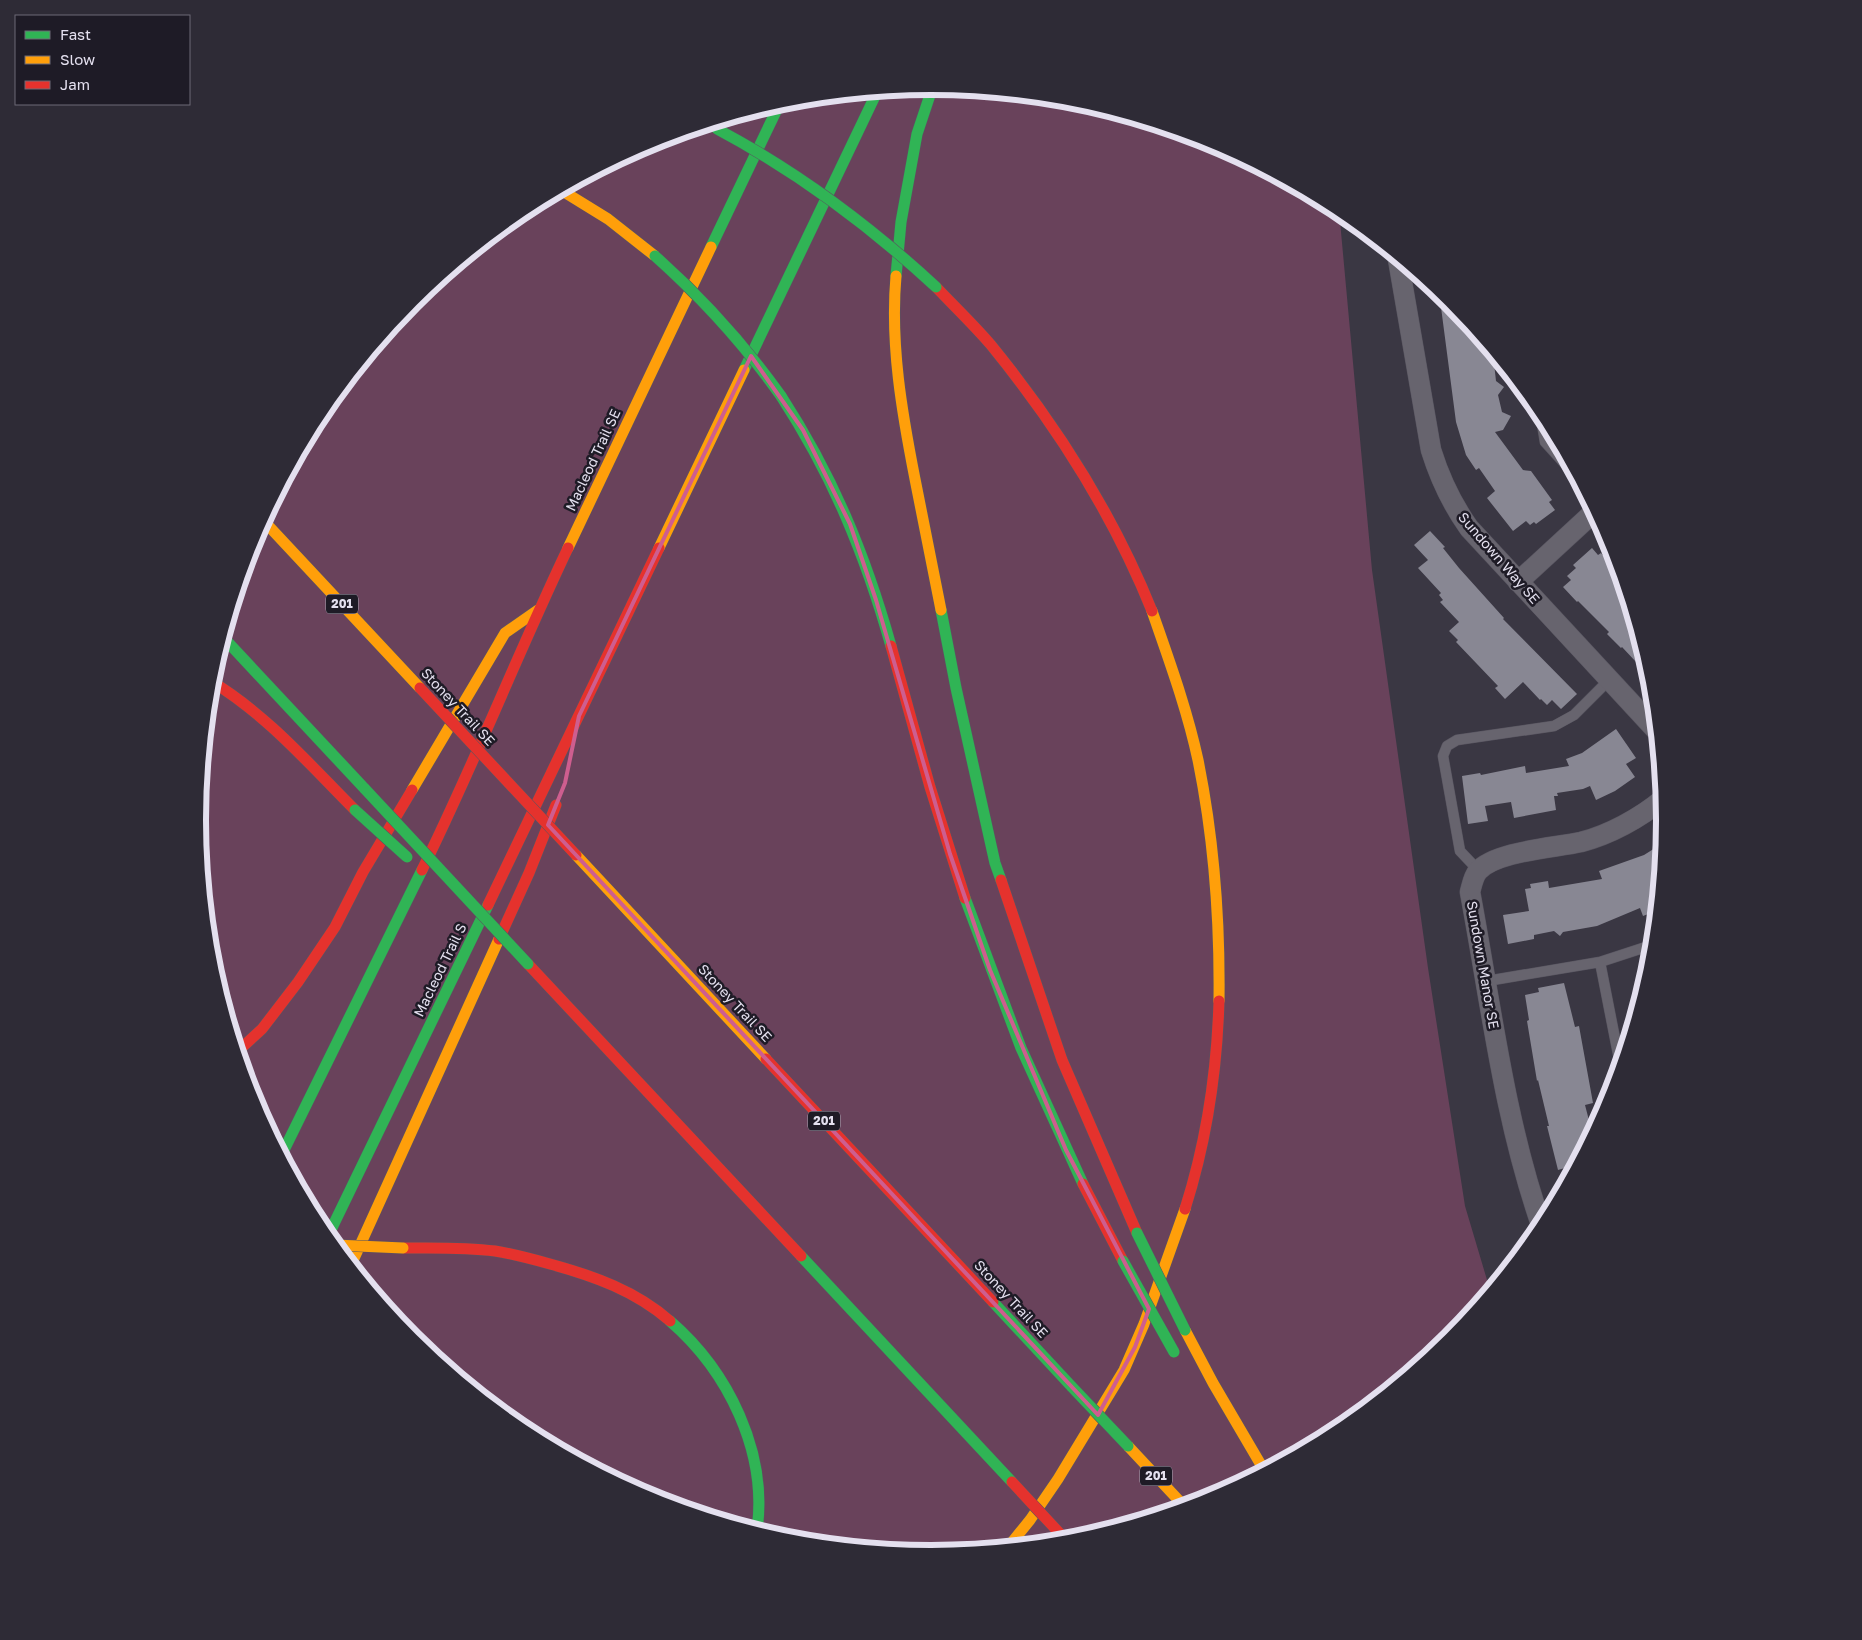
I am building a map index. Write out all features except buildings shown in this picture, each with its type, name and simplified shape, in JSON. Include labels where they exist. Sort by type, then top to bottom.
[{"type":"highway","points":[[930,95],[917,134],[901,222],[894,297],[897,363],[904,422],[956,688],[995,862],[1062,1060],[1137,1233],[1213,1383],[1261,1465]]},
{"type":"highway","points":[[569,764],[580,716],[874,98]]},
{"type":"highway","name":"Macleod Trail SE","points":[[285,1148],[440,833],[538,610],[776,112]]},
{"type":"highway","points":[[715,128],[751,146],[816,188],[888,244],[936,286],[1014,370],[1074,456],[1124,548],[1150,604],[1176,675],[1202,779],[1212,840],[1217,937],[1218,1016],[1208,1108],[1191,1187],[1135,1347],[1112,1392],[1060,1477],[1014,1540]]},
{"type":"highway","points":[[567,193],[608,219],[655,256],[684,282],[722,321],[781,396],[816,453],[850,524],[876,600],[941,823],[984,954],[1012,1026],[1074,1167],[1123,1261],[1177,1356]]},
{"type":"highway","name":"Stoney Trail SE","points":[[269,526],[1179,1501]]},
{"type":"highway","points":[[242,1046],[262,1028],[298,982],[335,927],[363,872],[506,633],[538,610]]},
{"type":"highway","points":[[228,643],[1060,1533]]},
{"type":"highway","points":[[219,686],[268,725],[355,810],[416,865],[495,929]]},
{"type":"highway","name":"Macleod Trail S","points":[[332,1228],[580,716]]},
{"type":"highway","points":[[354,1258],[529,873],[561,792]]},
{"type":"highway","points":[[344,1245],[494,1251],[527,1257],[592,1277],[621,1289],[652,1307],[679,1326],[706,1355],[726,1388],[742,1421],[760,1489],[758,1524]]},
{"type":"street","name":"Sundown Way SE","points":[[1399,267],[1426,428],[1438,472],[1457,511],[1469,528],[1518,582],[1650,723]]},
{"type":"street","points":[[1518,582],[1589,517]]},
{"type":"street","points":[[1479,871],[1497,858],[1582,842],[1638,817],[1655,805]]},
{"type":"street","name":"Sundown Manor SE","points":[[1479,871],[1473,879],[1470,892],[1503,1084],[1528,1188],[1538,1216]]},
{"type":"lane","points":[[1543,433],[1545,442],[1558,456]]},
{"type":"lane","points":[[1479,871],[1460,851],[1443,756],[1447,746],[1457,740],[1554,726],[1574,715],[1609,680]]},
{"type":"lane","points":[[1486,981],[1600,962],[1644,948]]},
{"type":"lane","points":[[1600,962],[1618,1053]]},
{"type":"highlighted area","points":[[751,356],[803,430],[850,524],[876,600],[950,854],[990,970],[1066,1150],[1149,1309],[1135,1347],[1098,1415],[1072,1387],[548,825],[565,783],[579,716]]},
{"type":"shaded area","points":[[931,95],[1026,101],[1072,109],[1164,133],[1208,150],[1294,192],[1334,217],[1340,221],[1372,570],[1428,968],[1465,1206],[1488,1283],[1444,1333],[1409,1365],[1334,1423],[1252,1470],[1164,1507],[1072,1531],[1026,1539],[931,1545],[836,1539],[790,1531],[698,1507],[654,1490],[568,1448],[528,1423],[453,1365],[418,1333],[386,1298],[328,1223],[281,1141],[261,1097],[244,1053],[220,961],[212,915],[206,820],[212,725],[220,679],[244,587],[261,543],[303,457],[328,417],[386,342],[418,307],[453,275],[528,217],[610,170],[654,150],[698,133],[790,109],[836,101]]},
{"type":"traffic: fast","points":[[896,276],[901,222],[917,134],[930,95]]},
{"type":"traffic: fast","points":[[744,370],[874,98]]},
{"type":"traffic: fast","points":[[711,247],[775,112]]},
{"type":"traffic: fast","points":[[717,129],[776,163],[832,201],[885,242],[936,287]]},
{"type":"traffic: fast","points":[[655,256],[722,322],[781,396]]},
{"type":"traffic: fast","points":[[781,396],[800,426],[846,516],[870,579],[891,646]]},
{"type":"traffic: fast","points":[[941,610],[956,688],[995,863],[1001,880]]},
{"type":"traffic: fast","points":[[228,643],[365,789]]},
{"type":"traffic: fast","points":[[365,789],[528,964]]},
{"type":"traffic: fast","points":[[355,810],[407,857]]},
{"type":"traffic: fast","points":[[285,1148],[422,870]]},
{"type":"traffic: fast","points":[[965,898],[1021,1048],[1083,1184]]},
{"type":"traffic: fast","points":[[332,1228],[488,905]]},
{"type":"traffic: fast","points":[[1137,1233],[1185,1330]]},
{"type":"traffic: fast","points":[[801,1256],[1012,1482]]},
{"type":"traffic: fast","points":[[1123,1261],[1174,1352]]},
{"type":"traffic: fast","points":[[993,1302],[1072,1387]]},
{"type":"traffic: fast","points":[[670,1321],[691,1341],[710,1364],[726,1389],[739,1415],[750,1443],[756,1471],[759,1501],[757,1523]]},
{"type":"traffic: fast","points":[[1072,1387],[1128,1446]]},
{"type":"traffic: slow","points":[[567,193],[608,219],[655,256]]},
{"type":"traffic: slow","points":[[568,548],[711,247]]},
{"type":"traffic: slow","points":[[896,276],[895,327],[898,378],[910,454],[941,610]]},
{"type":"traffic: slow","points":[[659,548],[744,370]]},
{"type":"traffic: slow","points":[[269,526],[420,688]]},
{"type":"traffic: slow","points":[[412,790],[505,633],[538,610]]},
{"type":"traffic: slow","points":[[1152,611],[1189,722],[1204,790],[1215,880],[1219,1001]]},
{"type":"traffic: slow","points":[[576,855],[766,1059]]},
{"type":"traffic: slow","points":[[354,1258],[499,939]]},
{"type":"traffic: slow","points":[[1014,1540],[1058,1479],[1124,1370],[1144,1324],[1185,1209]]},
{"type":"traffic: slow","points":[[345,1245],[403,1248]]},
{"type":"traffic: slow","points":[[1185,1330],[1213,1383],[1261,1465]]},
{"type":"traffic: slow","points":[[1128,1446],[1179,1501]]},
{"type":"traffic: jam","points":[[936,287],[991,345],[1061,439],[1120,540],[1152,611]]},
{"type":"traffic: jam","points":[[422,870],[460,790],[568,548]]},
{"type":"traffic: jam","points":[[488,905],[659,548]]},
{"type":"traffic: jam","points":[[891,646],[930,787],[965,898]]},
{"type":"traffic: jam","points":[[219,686],[251,709],[269,725],[355,810]]},
{"type":"traffic: jam","points":[[420,688],[576,855]]},
{"type":"traffic: jam","points":[[242,1047],[262,1029],[298,982],[335,927],[363,872],[412,790]]},
{"type":"traffic: jam","points":[[499,939],[529,873],[556,805]]},
{"type":"traffic: jam","points":[[1001,880],[1062,1060],[1137,1233]]},
{"type":"traffic: jam","points":[[528,964],[801,1256]]},
{"type":"traffic: jam","points":[[1185,1209],[1199,1158],[1209,1106],[1216,1053],[1219,1001]]},
{"type":"traffic: jam","points":[[766,1059],[993,1302]]},
{"type":"traffic: jam","points":[[1083,1184],[1123,1261]]},
{"type":"traffic: jam","points":[[403,1248],[495,1251],[543,1262],[598,1279],[614,1286],[643,1301],[670,1321]]},
{"type":"traffic: jam","points":[[1012,1482],[1060,1533]]}]
